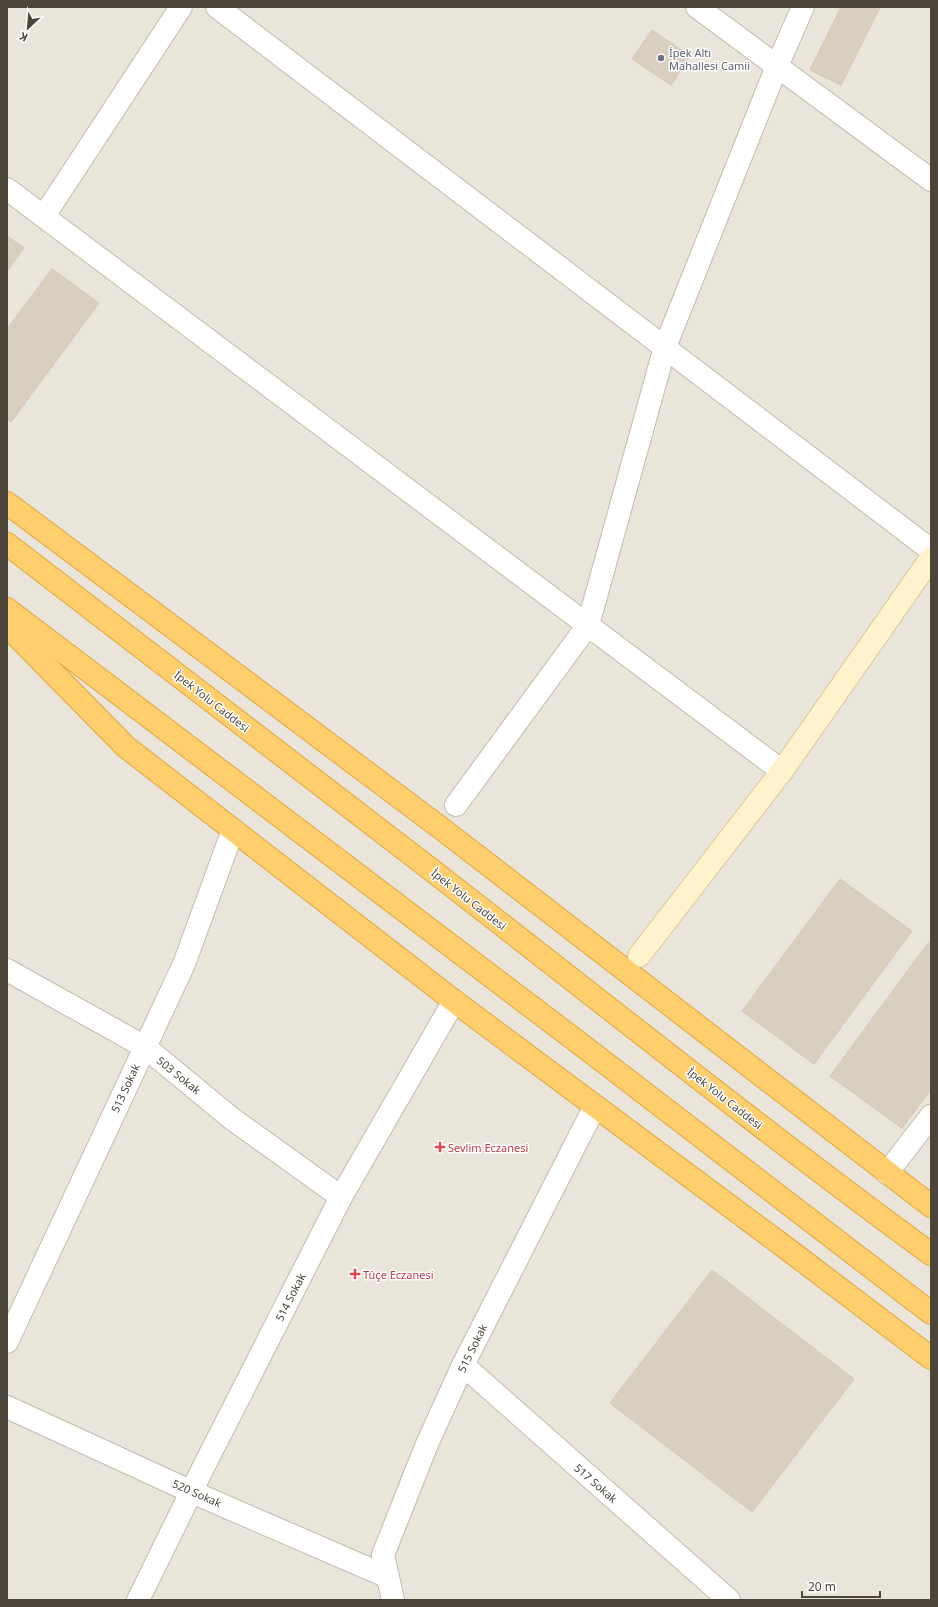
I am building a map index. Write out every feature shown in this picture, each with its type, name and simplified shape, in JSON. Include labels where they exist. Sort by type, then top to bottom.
[{"type":"highway","points":[[7,502],[442,829],[931,1206]]},
{"type":"highway","name":"İpek Yolu Caddesi","points":[[7,544],[403,848],[852,1196],[931,1254]]},
{"type":"highway","points":[[7,609],[581,1044],[931,1313]]},
{"type":"highway","points":[[7,626],[126,747],[454,1000],[931,1358]]},
{"type":"street","points":[[44,216],[181,7]]},
{"type":"street","points":[[217,7],[931,550]]},
{"type":"street","points":[[697,7],[931,180]]},
{"type":"street","points":[[456,804],[588,625],[665,347],[777,66],[803,7]]},
{"type":"street","points":[[7,189],[782,771]]},
{"type":"street","points":[[639,956],[782,771],[931,558]]},
{"type":"street","name":"513 Sokak","points":[[7,1342],[184,964],[233,830]]},
{"type":"street","name":"503 Sokak","points":[[7,970],[145,1047],[231,1118],[341,1197]]},
{"type":"street","name":"514 Sokak","points":[[138,1600],[341,1197],[454,1000]]},
{"type":"street","name":"515 Sokak","points":[[393,1600],[383,1555],[427,1444],[463,1365],[595,1106]]},
{"type":"street","points":[[887,1172],[931,1116]]},
{"type":"street","name":"517 Sokak","points":[[463,1365],[729,1600]]},
{"type":"street","name":"520 Sokak","points":[[7,1407],[192,1492],[388,1577]]},
{"type":"shaded area","points":[[7,7],[931,7],[931,1600],[7,1600]]},
{"type":"building","points":[[841,7],[880,7],[841,85],[810,70]]},
{"type":"building","name":"İpek Altı Mahallesi Camii","points":[[652,30],[690,56],[671,85],[632,59]]},
{"type":"building","points":[[7,236],[24,248],[7,271]]},
{"type":"building","points":[[52,269],[99,303],[11,422],[7,419],[7,329]]},
{"type":"building","points":[[840,879],[912,931],[814,1064],[742,1011]]},
{"type":"building","points":[[928,943],[931,945],[931,1089],[902,1128],[830,1076]]},
{"type":"building","points":[[712,1270],[854,1379],[752,1512],[610,1403]]},
{"type":"place","name":"İpek Altı Mahallesi Camii","points":[[661,58]]},
{"type":"place","name":"Sevlim Eczanesi","points":[[440,1147]]},
{"type":"place","name":"Tûçe Eczanesi","points":[[355,1274]]}]
